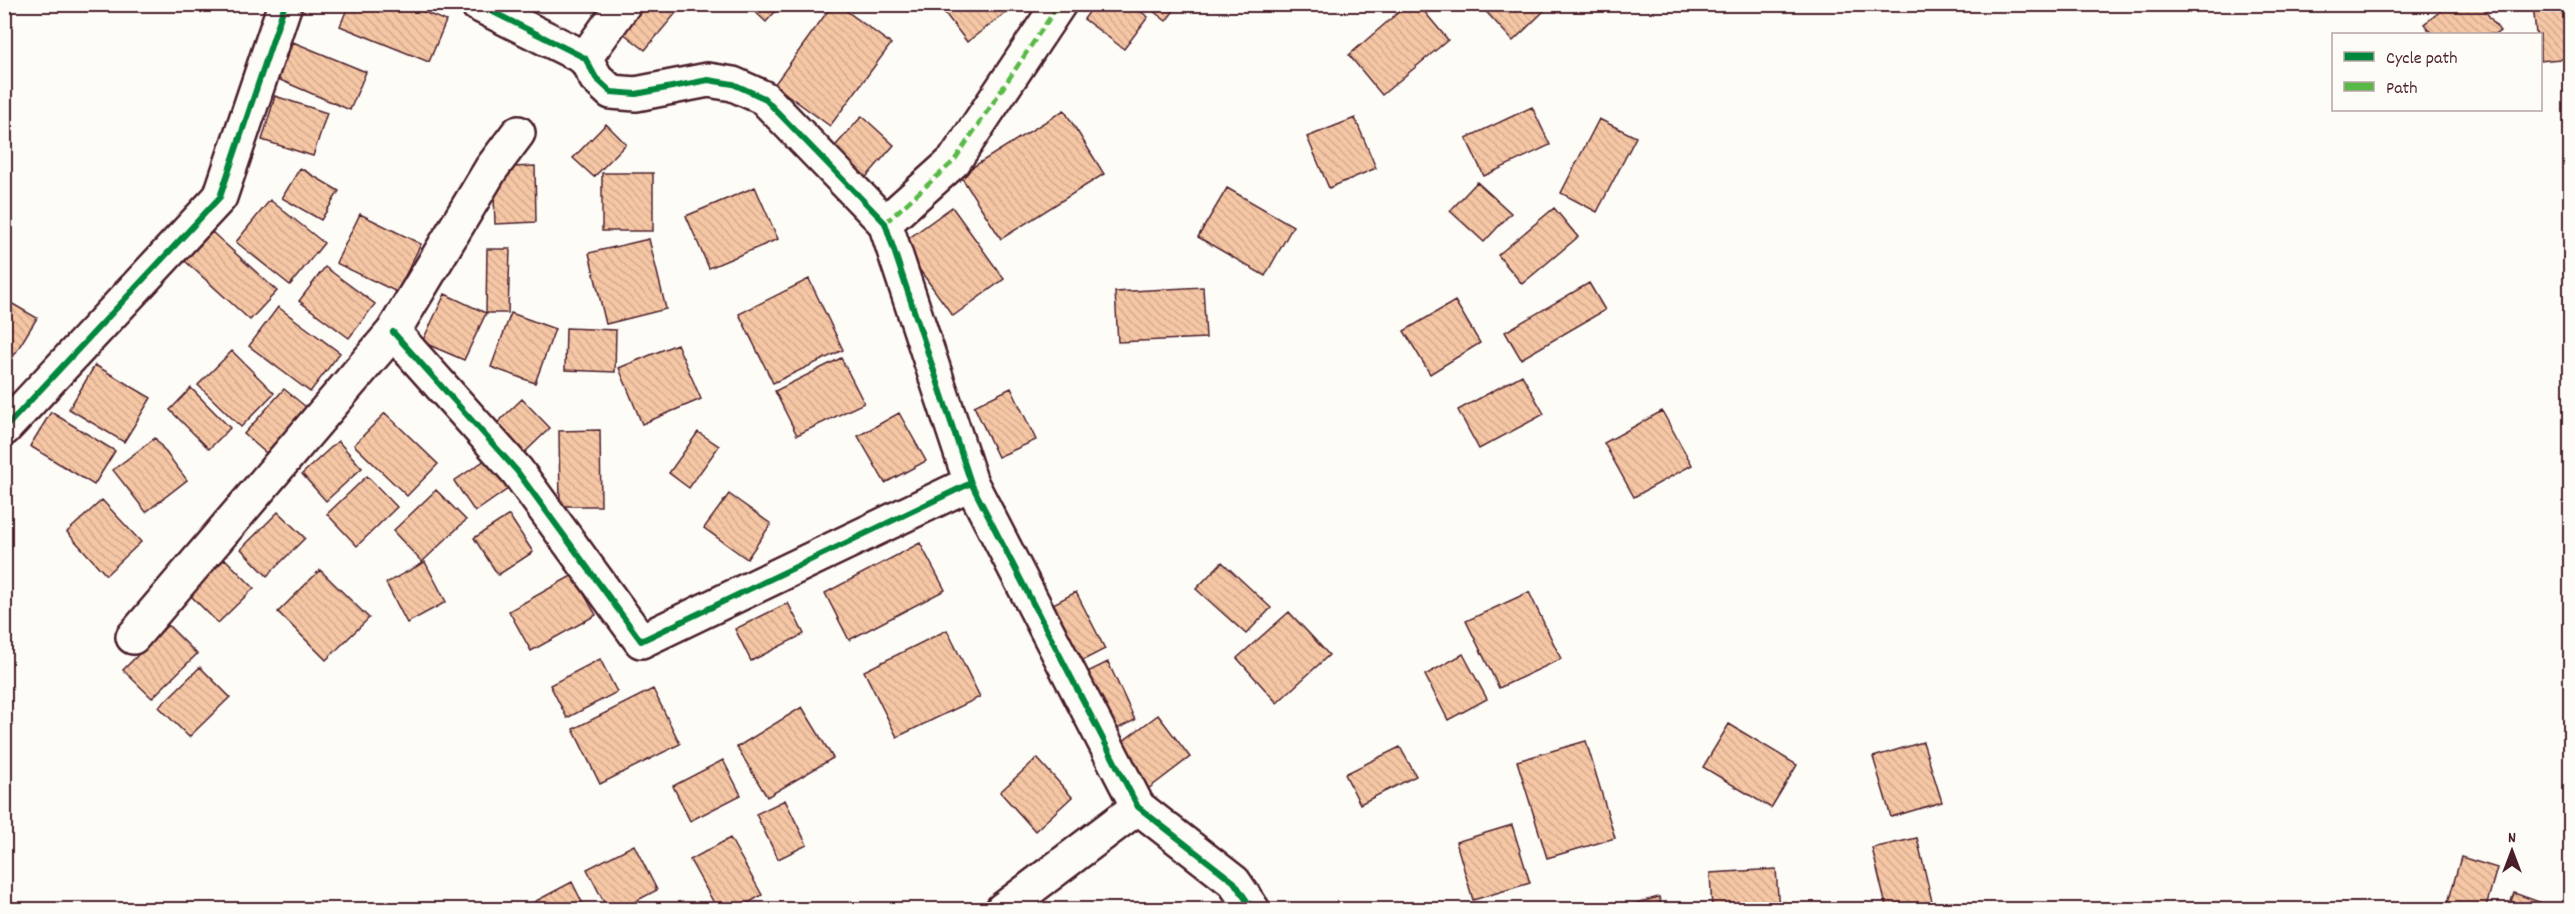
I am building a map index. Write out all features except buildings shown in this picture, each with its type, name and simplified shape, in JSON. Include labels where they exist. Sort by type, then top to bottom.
[{"type":"street","points":[[4,429],[220,197],[285,4]]},
{"type":"street","points":[[477,4],[585,58],[596,78],[611,92],[636,94],[708,80],[733,84],[764,98],[885,223],[971,483],[1138,807],[1234,882],[1253,909]]},
{"type":"street","points":[[585,58],[624,4]]},
{"type":"street","points":[[885,223],[954,161],[1059,4]]},
{"type":"street","points":[[133,637],[393,332],[491,170],[518,133]]},
{"type":"street","points":[[393,332],[517,471],[641,641],[971,483]]},
{"type":"street","points":[[1002,909],[1138,807]]},
{"type":"marked path","points":[[885,223],[954,161],[1059,4]]},
{"type":"cycle path","points":[[4,429],[220,197],[285,4]]},
{"type":"cycle path","points":[[477,4],[585,58],[596,78],[611,92],[636,94],[708,80],[733,84],[764,98],[885,223],[971,483],[1138,807],[1234,882],[1253,910]]},
{"type":"cycle path","points":[[393,332],[517,471],[641,641],[971,483]]}]
